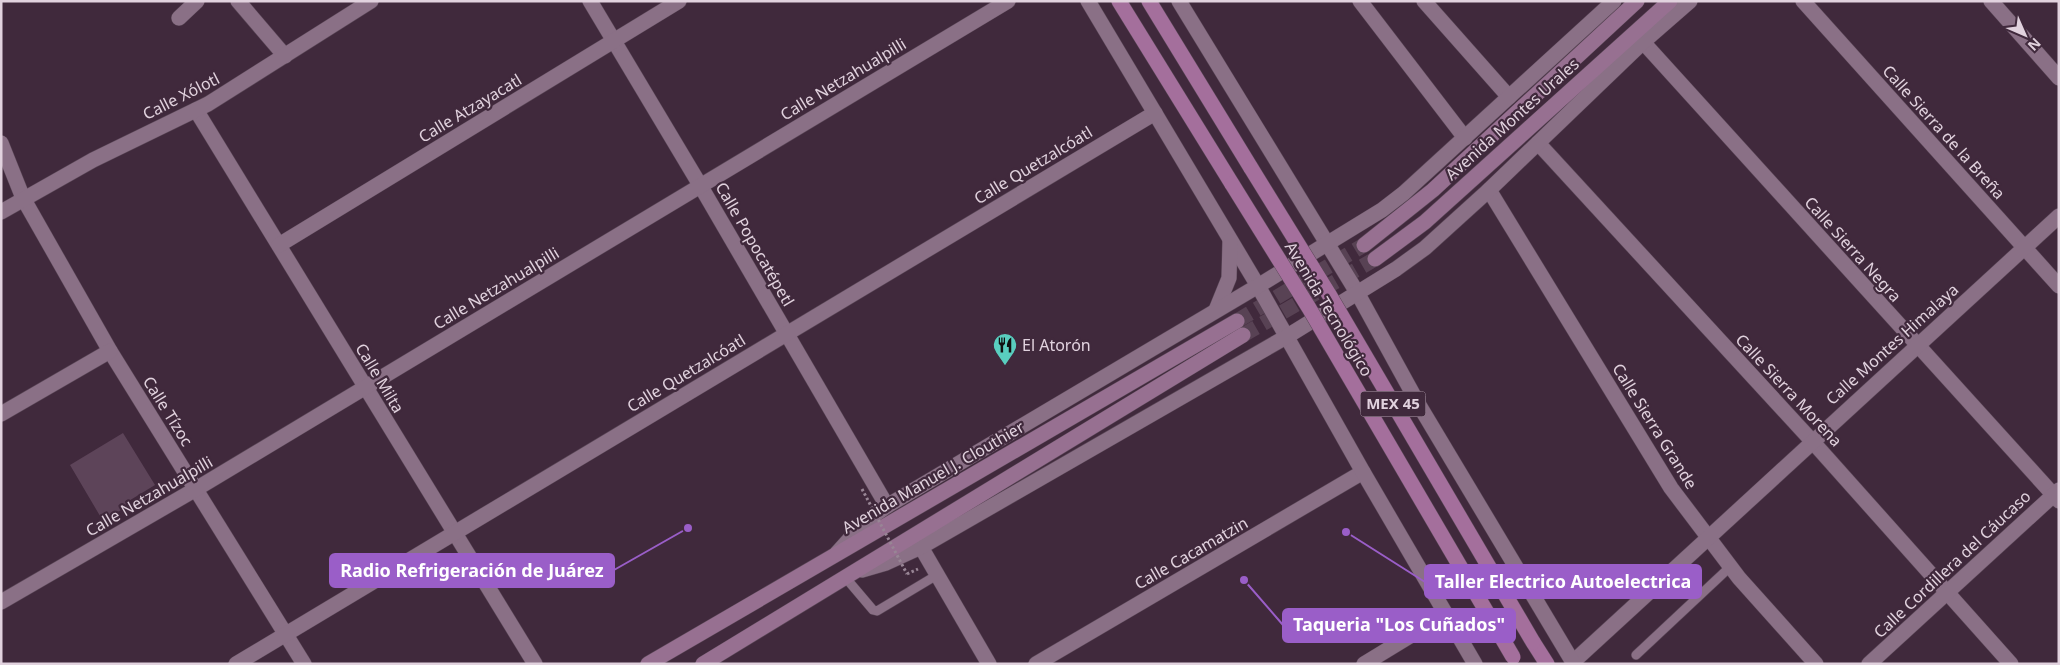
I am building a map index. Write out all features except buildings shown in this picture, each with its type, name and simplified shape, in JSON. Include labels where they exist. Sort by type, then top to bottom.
[{"type":"main road","name":"Avenida Tecnológico","points":[[1119,1],[1309,308],[1516,660]]},
{"type":"main road","name":"Avenida Tecnológico","points":[[1149,1],[1330,296],[1546,664]]},
{"type":"main road","name":"Avenida Montes Urales","points":[[1364,245],[1433,190],[1637,1]]},
{"type":"main road","name":"Avenida Montes Urales","points":[[1375,259],[1425,222],[1670,1]]},
{"type":"main road","name":"Avenida Manuel J. Clouthier","points":[[648,664],[1237,321]]},
{"type":"main road","points":[[703,664],[1243,335]]},
{"type":"street","points":[[179,18],[197,1]]},
{"type":"street","points":[[238,1],[285,56]]},
{"type":"street","name":"Calle Xólotl","points":[[1,212],[23,198],[109,152],[196,110],[371,1]]},
{"type":"street","name":"Calle Popocatépetl","points":[[590,1],[787,332],[887,506]]},
{"type":"street","name":"Calle Atzayacatl","points":[[279,245],[679,1]]},
{"type":"street","name":"Calle Netzahualpilli","points":[[1,602],[196,489],[1008,1]]},
{"type":"street","points":[[1088,1],[1258,286],[1363,472],[1476,664]]},
{"type":"street","name":"Avenida Tecnológico","points":[[1179,1],[1358,294],[1419,405],[1574,663]]},
{"type":"street","points":[[1360,1],[1465,138]]},
{"type":"street","points":[[1424,1],[1508,97]]},
{"type":"street","points":[[849,575],[886,563],[921,547],[1358,294],[1425,248],[1489,190],[1642,42],[1690,1]]},
{"type":"street","name":"Calle Sierra de la Breña","points":[[1803,1],[2059,286]]},
{"type":"street","points":[[1991,1],[2059,78]]},
{"type":"street","points":[[837,553],[865,522],[887,506],[1258,286],[1382,210],[1404,194],[1611,2]]},
{"type":"street","name":"Calle Sierra Negra","points":[[1642,42],[1917,345],[2057,495]]},
{"type":"street","name":"Calle Milta","points":[[196,110],[455,532],[533,663]]},
{"type":"street","name":"Calle Quetzalcóatl","points":[[236,664],[1155,113]]},
{"type":"street","name":"Calle Tízoc","points":[[1,143],[23,198],[110,351],[304,664]]},
{"type":"street","name":"Calle Sierra Morena","points":[[1538,143],[1812,440],[2011,664]]},
{"type":"street","name":"Calle Sierra Grande","points":[[1489,190],[1671,488],[1730,567],[1816,664]]},
{"type":"street","name":"Calle Montes Himalaya","points":[[1574,663],[1812,440],[2059,216]]},
{"type":"street","points":[[1216,310],[1229,278],[1230,240]]},
{"type":"street","points":[[1,414],[110,351]]},
{"type":"street","name":"Calle Cacamatzin","points":[[1036,664],[1363,472]]},
{"type":"street","name":"Calle Cordillera del Cáucaso","points":[[1869,664],[1947,591],[2057,495]]},
{"type":"street","points":[[921,547],[989,664]]},
{"type":"street","points":[[1364,664],[1446,614]]},
{"type":"lane","points":[[1636,655],[1730,567]]},
{"type":"lane","points":[[849,575],[873,610],[877,611],[937,575]]},
{"type":"path","points":[[862,489],[906,574]]},
{"type":"tunnel","points":[[1237,321],[1364,245]]},
{"type":"tunnel","points":[[1243,335],[1375,259]]},
{"type":"place","name":"El Atorón","points":[[1005,366]]},
{"type":"place","name":"Radio Refrigeración de Juárez","points":[[688,528]]},
{"type":"place","name":"Taller Electrico Autoelectrica","points":[[1346,532]]},
{"type":"place","name":"Taqueria \"Los Cuñados\"","points":[[1244,580]]}]
